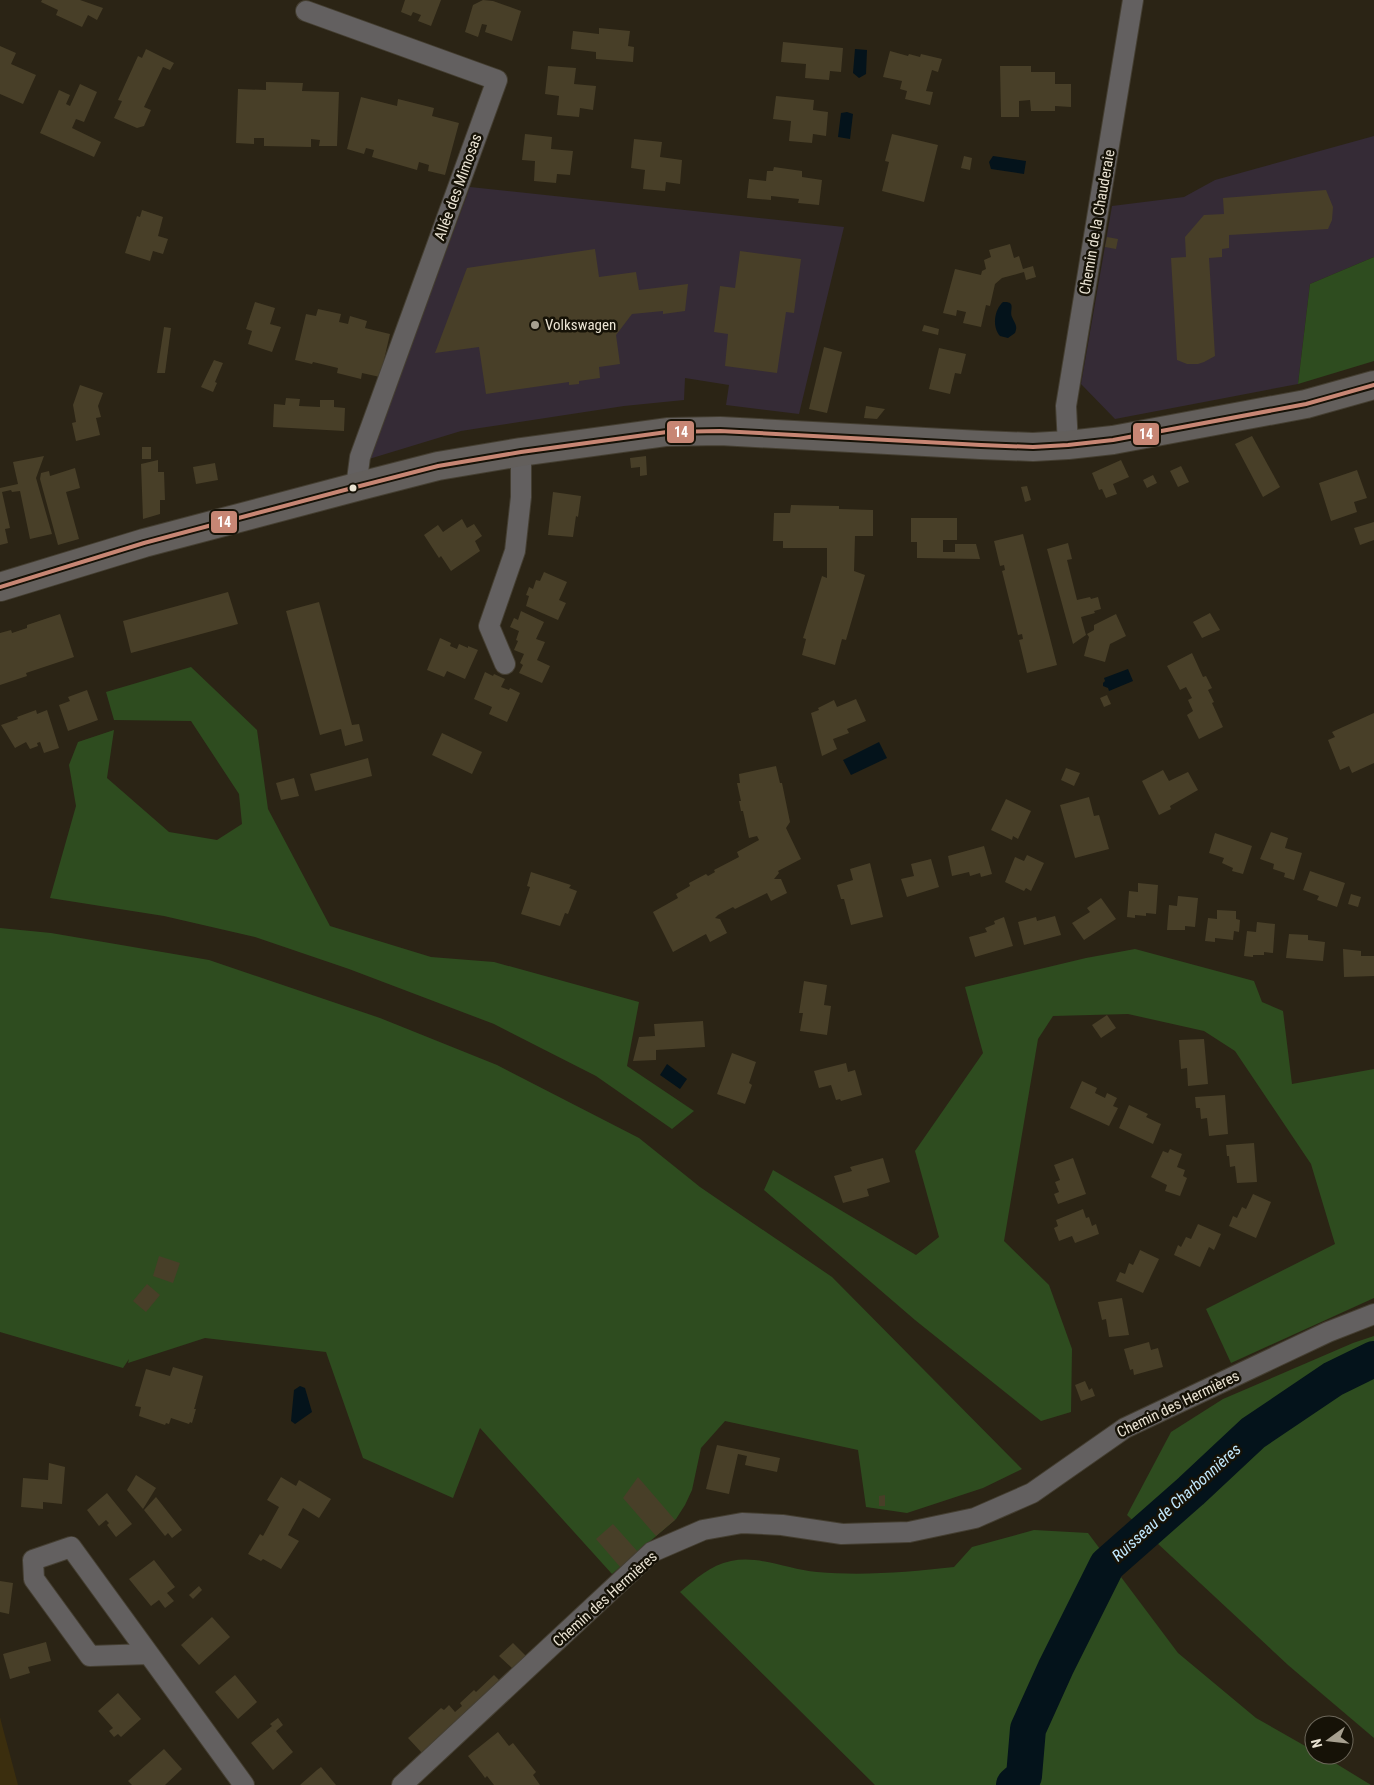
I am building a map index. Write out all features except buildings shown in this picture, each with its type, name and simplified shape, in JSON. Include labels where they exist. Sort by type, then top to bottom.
[{"type":"main road","points":[[0,587],[144,543],[356,487],[438,466],[520,452],[667,432],[720,431],[990,445],[1068,445],[1113,440],[1306,404],[1374,385]]},
{"type":"street","name":"Chemin de la Chauderaie","points":[[1068,445],[1066,406],[1133,0]]},
{"type":"street","name":"Allée des Mimosas","points":[[306,11],[497,80],[360,457],[356,487]]},
{"type":"street","points":[[504,664],[489,626],[516,551],[521,497],[520,452]]},
{"type":"street","name":"Chemin des Hermières","points":[[402,1785],[652,1552],[703,1530],[742,1523],[782,1525],[842,1534],[909,1532],[975,1518],[1032,1492],[1125,1428],[1328,1332],[1374,1314]]},
{"type":"street","points":[[148,1654],[90,1656],[34,1579],[33,1560],[71,1547],[244,1785]]},
{"type":"shaded area","points":[[855,49],[867,50],[866,74],[859,78],[853,73]]},
{"type":"shaded area","points":[[841,113],[853,114],[850,139],[838,137]]},
{"type":"shaded area","points":[[1374,136],[1374,257],[1310,284],[1298,384],[1115,419],[1081,384],[1112,206],[1184,197],[1215,180]]},
{"type":"shaded area","points":[[993,156],[1026,161],[1024,174],[991,169],[989,162]]},
{"type":"shaded area","points":[[470,187],[844,227],[799,414],[726,405],[729,385],[685,378],[684,400],[624,406],[461,431],[369,459]]},
{"type":"shaded area","points":[[1003,302],[1011,304],[1011,314],[1016,327],[1015,333],[1008,338],[1000,336],[995,323],[996,314]]},
{"type":"shaded area","points":[[1128,669],[1133,681],[1109,691],[1108,688],[1103,686],[1104,678]]},
{"type":"shaded area","points":[[879,742],[887,758],[851,775],[843,760]]},
{"type":"shaded area","points":[[667,1064],[687,1079],[680,1089],[660,1075]]},
{"type":"shaded area","points":[[300,1386],[305,1388],[312,1412],[295,1424],[291,1421],[294,1390]]},
{"type":"shaded area","points":[[0,1717],[2,1725],[18,1785],[0,1785]]},
{"type":"green space","points":[[1374,257],[1374,361],[1298,384],[1310,284]]},
{"type":"green space","points":[[191,667],[257,730],[268,809],[330,926],[431,957],[494,962],[639,1002],[627,1066],[694,1111],[672,1129],[596,1076],[494,1024],[349,969],[255,937],[164,916],[50,898],[76,806],[69,765],[78,742],[114,730],[107,778],[169,832],[217,840],[242,824],[239,794],[191,721],[114,720],[106,692]]},
{"type":"green space","points":[[0,928],[51,933],[209,960],[380,1018],[497,1065],[639,1138],[700,1187],[832,1277],[1022,1469],[983,1488],[907,1513],[866,1507],[858,1450],[725,1421],[701,1448],[692,1490],[676,1519],[612,1574],[480,1428],[453,1498],[363,1458],[326,1352],[205,1338],[128,1363],[129,1359],[123,1368],[0,1332]]},
{"type":"green space","points":[[1135,949],[1254,981],[1262,1002],[1283,1011],[1292,1084],[1374,1069],[1374,1298],[1231,1363],[1206,1309],[1335,1244],[1311,1164],[1235,1051],[1204,1031],[1128,1014],[1053,1016],[1038,1039],[1004,1241],[1049,1285],[1072,1349],[1071,1412],[1041,1421],[915,1320],[764,1190],[773,1170],[916,1255],[939,1237],[915,1151],[983,1053],[965,987],[1086,958]]},
{"type":"green space","points":[[1374,1336],[1374,1738],[1354,1721],[1354,1715],[1347,1715],[1288,1665],[1127,1515],[1171,1432],[1223,1399],[1353,1343]]},
{"type":"green space","points":[[1034,1530],[1088,1533],[1178,1653],[1256,1718],[1304,1745],[1304,1765],[1338,1765],[1371,1785],[875,1785],[680,1592],[704,1573],[716,1566],[731,1561],[764,1561],[806,1571],[851,1574],[886,1573],[954,1567],[972,1547]]},
{"type":"waterway","name":"Ruisseau de Charbonnières","points":[[1014,1785],[1024,1776],[1028,1729],[1056,1667],[1107,1565],[1253,1433],[1333,1379],[1374,1359]]},
{"type":"transit line","name":"14","points":[[0,587],[144,543],[356,487],[438,466],[521,452],[667,432],[720,431],[981,445],[1033,447],[1068,445],[1113,440],[1306,404],[1374,385]]},
{"type":"place","name":"Volkswagen","points":[[535,325]]}]
